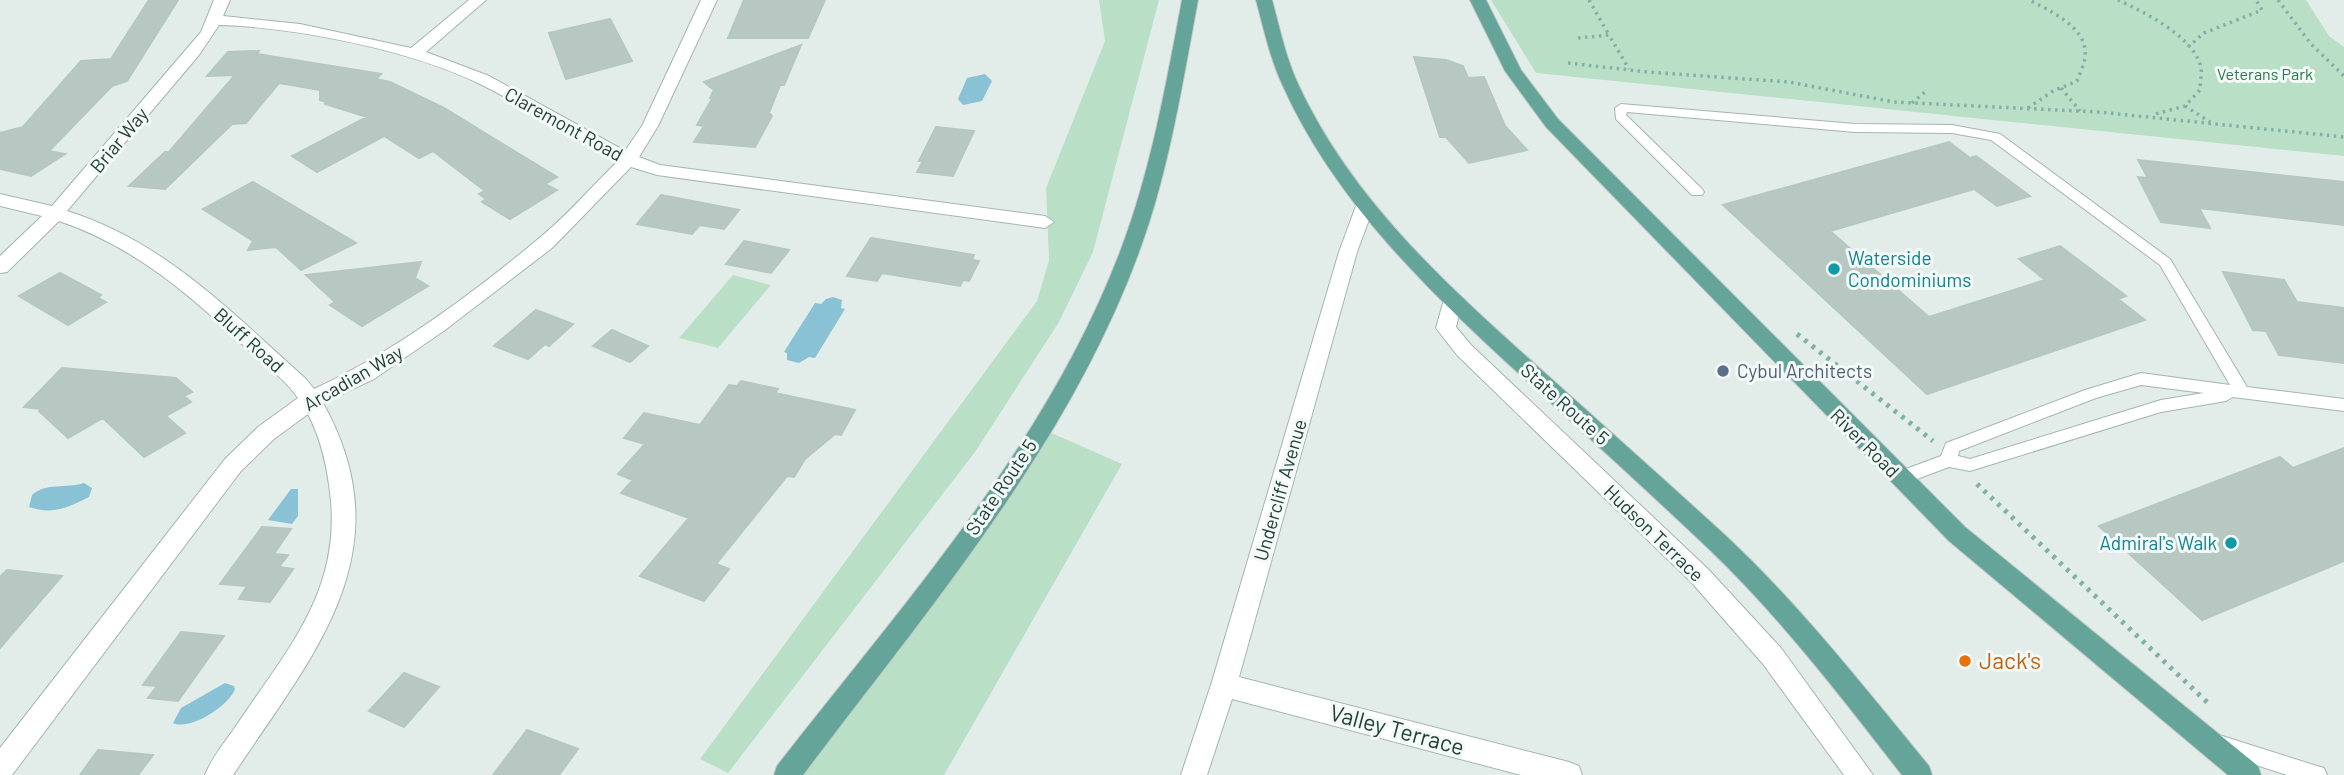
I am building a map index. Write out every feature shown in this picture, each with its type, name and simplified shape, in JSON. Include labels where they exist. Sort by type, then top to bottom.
[{"type":"main road","name":"State Route 5","points":[[787,775],[940,576],[997,496],[1058,400],[1097,324],[1128,254],[1147,199],[1167,121],[1190,0]]},
{"type":"main road","name":"State Route 5","points":[[1264,0],[1277,51],[1291,86],[1311,123],[1365,206],[1405,253],[1452,301],[1719,544],[1759,585],[1812,644],[1919,775]]},
{"type":"main road","name":"River Road","points":[[1478,0],[1513,71],[1552,123],[1956,534],[2248,775]]},
{"type":"street","name":"Briar Way","points":[[0,267],[55,214],[192,52],[214,20],[222,0]]},
{"type":"street","points":[[415,53],[478,0]]},
{"type":"street","name":"Arcadian Way","points":[[0,769],[233,465],[266,433],[311,400],[366,374],[490,287],[545,244],[628,160],[649,126],[709,0]]},
{"type":"street","name":"Claremont Road","points":[[214,20],[256,20],[415,53],[486,80],[628,160],[674,173],[1045,222]]},
{"type":"street","name":"Bluff Road","points":[[0,200],[55,214],[101,231],[171,270],[299,384],[311,400],[329,435],[340,474],[343,551],[332,589],[306,643],[218,775]]},
{"type":"street","name":"Undercliff Avenue","points":[[1195,775],[1224,685],[1344,265],[1365,206]]},
{"type":"street","name":"Hudson Terrace","points":[[1452,301],[1447,328],[1464,350],[1700,576],[1772,656],[1860,775]]},
{"type":"street","name":"Valley Terrace","points":[[1224,685],[1569,775]]},
{"type":"lane","points":[[1697,192],[1620,116],[1621,108],[1855,128],[1952,129],[1995,137],[2165,262],[2242,392]]},
{"type":"lane","points":[[1950,459],[1952,447],[2091,394],[2141,379],[2344,405]]},
{"type":"lane","points":[[1901,478],[1950,459],[1970,465],[2161,407],[2242,392]]},
{"type":"lane","points":[[2207,741],[2317,775]]},
{"type":"path","points":[[1588,0],[1629,70]]},
{"type":"path","points":[[2027,108],[2077,81],[2086,53],[2078,32],[2050,10],[2029,0]]},
{"type":"path","points":[[2118,0],[2159,22],[2188,47],[2201,67],[2200,90],[2185,106],[2148,116]]},
{"type":"path","points":[[2188,47],[2203,33],[2262,10],[2256,0]]},
{"type":"path","points":[[2278,0],[2311,44],[2344,76]]},
{"type":"path","points":[[1578,38],[1609,35]]},
{"type":"path","points":[[1568,63],[1789,82],[1911,104],[2148,116],[2344,137]]},
{"type":"path","points":[[2062,88],[2080,111]]},
{"type":"path","points":[[1911,104],[1925,92]]},
{"type":"path","points":[[2185,106],[2214,124]]},
{"type":"path","points":[[1789,327],[1925,432],[1950,459],[2211,706]]},
{"type":"green space","points":[[1099,0],[1159,0],[1093,252],[1059,322],[975,452],[728,773],[700,759],[1037,301],[1049,260],[1046,188],[1105,41]]},
{"type":"green space","name":"Veterans Park","points":[[1491,0],[2306,0],[2329,36],[2344,47],[2344,156],[1536,73]]},
{"type":"green space","points":[[733,275],[771,285],[718,348],[679,338]]},
{"type":"green space","points":[[1040,428],[1122,464],[944,775],[787,775]]},
{"type":"water","points":[[985,74],[992,81],[982,101],[963,105],[958,99],[967,78]]},
{"type":"water","points":[[833,297],[842,300],[841,308],[845,309],[815,358],[809,357],[799,363],[787,360],[787,353],[784,352],[815,303],[821,304]]},
{"type":"water","points":[[84,483],[92,488],[89,497],[74,504],[52,510],[29,507],[32,495],[44,488]]},
{"type":"water","points":[[291,489],[298,489],[298,516],[292,524],[268,520]]},
{"type":"water","points":[[225,683],[235,689],[225,703],[199,720],[180,725],[173,723],[181,708]]},
{"type":"building","points":[[149,0],[178,0],[127,81],[112,86],[49,151],[65,154],[31,176],[0,169],[0,133],[23,127],[81,61],[111,59]]},
{"type":"building","points":[[744,0],[825,0],[808,38],[728,38]]},
{"type":"building","points":[[610,19],[632,61],[566,79],[549,33]]},
{"type":"building","points":[[801,45],[784,85],[780,85],[769,113],[772,116],[755,147],[694,142],[704,126],[697,125],[712,99],[710,98],[714,90],[704,82]]},
{"type":"building","points":[[259,51],[257,54],[381,74],[376,79],[390,82],[444,108],[557,177],[545,184],[557,190],[510,219],[482,202],[486,199],[479,194],[485,191],[433,151],[419,158],[384,136],[317,172],[292,156],[367,117],[325,104],[326,102],[320,100],[320,90],[279,83],[246,123],[232,124],[165,189],[129,186],[165,152],[169,152],[235,75],[207,76],[228,52]]},
{"type":"building","points":[[1414,57],[1446,60],[1463,66],[1468,78],[1484,77],[1505,126],[1527,150],[1469,163],[1446,137],[1440,137]]},
{"type":"building","points":[[936,127],[974,131],[953,176],[917,172],[923,161],[919,161]]},
{"type":"building","name":"Waterside Condominiums","points":[[1949,142],[1970,158],[1976,156],[2030,196],[1997,206],[1974,189],[1830,231],[1929,317],[2045,280],[2019,259],[2060,246],[2126,296],[2118,299],[2145,320],[1927,394],[1723,205]]},
{"type":"building","points":[[2138,160],[2344,182],[2344,225],[2199,208],[2210,228],[2161,222],[2138,177],[2148,178]]},
{"type":"building","points":[[253,182],[356,243],[301,270],[276,247],[248,250],[253,241],[203,209]]},
{"type":"building","points":[[661,195],[739,210],[724,229],[700,225],[692,234],[637,224]]},
{"type":"building","points":[[871,238],[974,255],[972,260],[979,261],[969,281],[963,280],[960,286],[882,273],[877,281],[847,276]]},
{"type":"building","points":[[744,241],[789,250],[771,273],[726,264]]},
{"type":"building","points":[[421,262],[415,278],[428,286],[362,326],[330,305],[335,302],[306,275]]},
{"type":"building","points":[[2223,272],[2284,280],[2297,302],[2344,308],[2344,363],[2279,355],[2266,331],[2253,330]]},
{"type":"building","points":[[60,273],[101,295],[98,298],[106,302],[68,325],[19,296]]},
{"type":"building","points":[[536,310],[573,324],[549,346],[545,344],[528,359],[494,346]]},
{"type":"building","points":[[612,330],[648,346],[630,362],[593,346]]},
{"type":"building","points":[[62,368],[176,378],[192,392],[184,396],[191,402],[166,416],[185,433],[144,457],[103,418],[68,438],[39,411],[41,409],[24,407]]},
{"type":"building","points":[[741,381],[778,389],[775,393],[855,410],[841,435],[835,434],[805,459],[794,477],[787,476],[716,564],[729,569],[704,601],[640,576],[689,518],[621,493],[633,480],[618,474],[645,444],[624,438],[644,413],[700,425],[729,385],[737,386]]},
{"type":"building","name":"Admiral's Walk","points":[[2344,448],[2344,561],[2202,620],[2099,526],[2280,457],[2293,468]]},
{"type":"building","points":[[262,527],[291,529],[274,554],[288,555],[279,567],[293,569],[270,602],[239,599],[247,586],[220,584]]},
{"type":"building","points":[[7,570],[62,576],[0,648],[0,577]]},
{"type":"building","points":[[181,632],[224,636],[178,701],[148,698],[157,686],[143,685]]},
{"type":"building","points":[[404,673],[439,687],[404,727],[369,711]]},
{"type":"building","points":[[527,730],[578,749],[559,775],[493,775]]},
{"type":"building","points":[[98,750],[153,755],[138,775],[80,775]]},
{"type":"place","name":"Waterside Condominiums","points":[[1834,269]]},
{"type":"place","name":"Cybul Architects","points":[[1723,371]]},
{"type":"place","name":"Admiral's Walk","points":[[2231,543]]},
{"type":"place","name":"Jack's","points":[[1965,661]]}]
